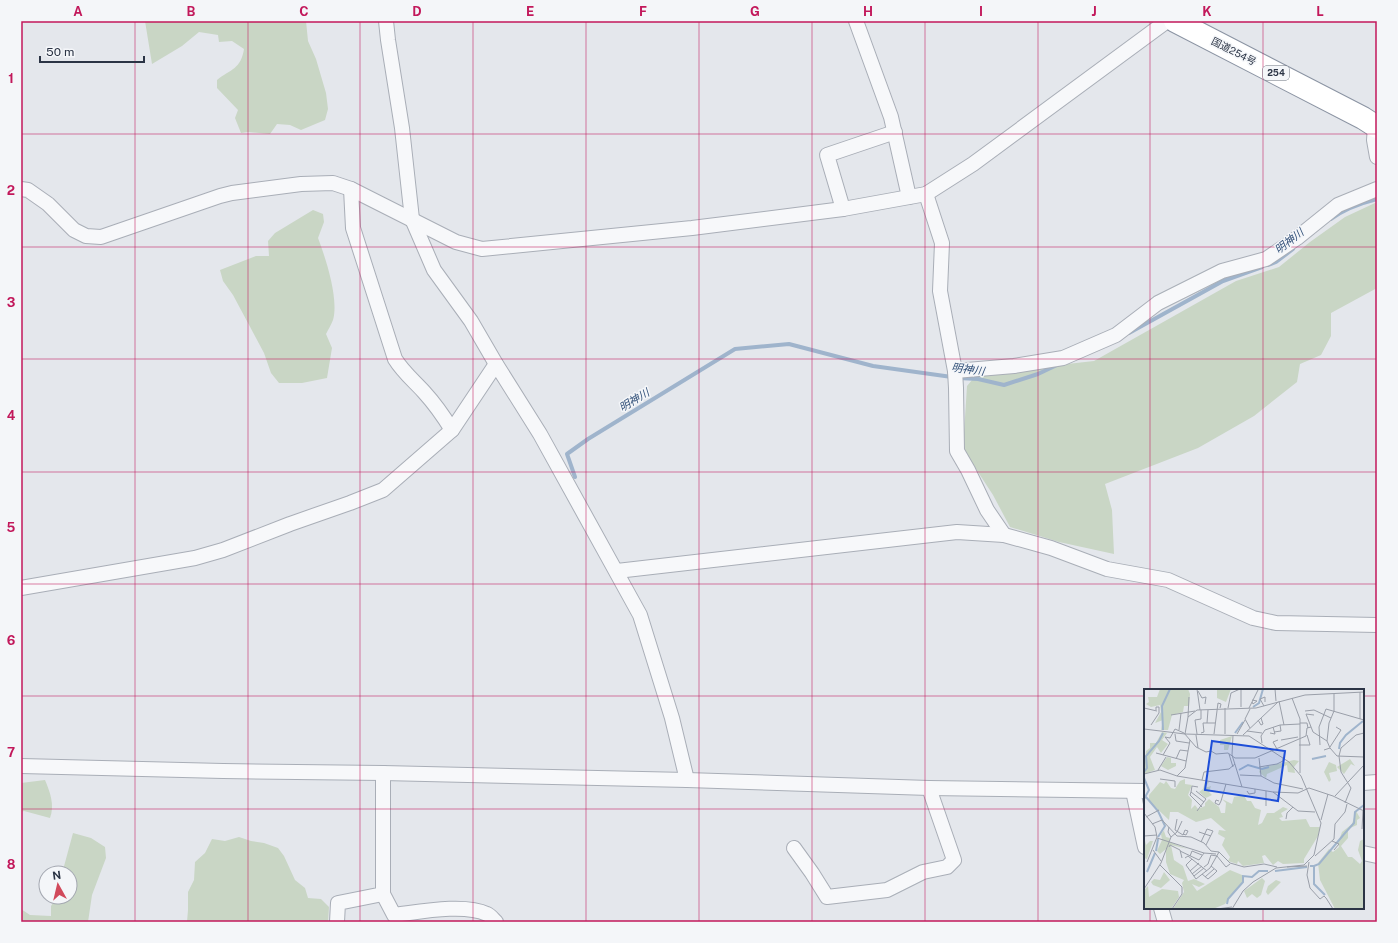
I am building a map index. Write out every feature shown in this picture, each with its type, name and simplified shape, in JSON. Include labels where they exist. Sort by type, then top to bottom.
[{"type":"highway","name":"国道254号","points":[[1175,21],[1376,126]]},
{"type":"street","points":[[386,21],[402,128],[412,219],[434,270],[471,321],[540,434],[618,572],[640,615],[672,718],[687,780]]},
{"type":"street","points":[[856,21],[891,117],[910,197]]},
{"type":"street","points":[[21,189],[28,190],[48,204],[74,230],[86,236],[101,236],[232,193],[301,184],[333,183],[351,189],[456,242],[482,248],[692,228],[843,209],[926,194],[973,164],[1167,21]]},
{"type":"street","points":[[1376,126],[1374,140],[1377,157]]},
{"type":"street","points":[[843,209],[827,155],[895,132]]},
{"type":"street","points":[[351,189],[353,228],[396,358],[401,368],[440,411],[452,430]]},
{"type":"street","points":[[956,379],[1014,366],[1063,358],[1116,335],[1158,303],[1222,271],[1266,259],[1297,238],[1338,205],[1377,189]]},
{"type":"street","points":[[926,194],[942,243],[940,292],[956,379],[957,451],[987,510],[1004,535]]},
{"type":"street","points":[[21,588],[195,558],[222,550],[383,490],[452,430],[496,364]]},
{"type":"street","points":[[618,572],[957,532],[1004,535],[1051,548],[1107,569],[1168,580],[1198,592],[1253,618],[1276,623],[1377,625]]},
{"type":"street","points":[[21,766],[687,780],[929,788],[1139,791],[1144,838]]},
{"type":"street","points":[[383,773],[383,894],[394,915],[447,909],[473,910],[488,914],[496,922]]},
{"type":"street","points":[[1364,783],[1377,782]]},
{"type":"street","points":[[794,848],[827,897],[887,890],[923,872],[947,867],[954,860],[929,788]]},
{"type":"street","points":[[1364,853],[1377,856]]},
{"type":"street","points":[[337,922],[338,903],[383,894]]},
{"type":"street","points":[[1161,909],[1165,922]]},
{"type":"green space","points":[[145,21],[306,21],[308,41],[316,59],[326,93],[328,109],[325,120],[301,130],[290,125],[277,124],[270,134],[248,132],[241,133],[235,118],[238,110],[217,88],[217,80],[238,65],[243,56],[244,49],[232,41],[219,42],[218,35],[199,32],[182,46],[152,64]]},
{"type":"green space","points":[[1377,203],[1377,288],[1331,313],[1331,336],[1321,355],[1300,364],[1297,382],[1254,416],[1198,448],[1105,484],[1112,510],[1114,554],[1059,542],[1010,527],[993,495],[963,449],[967,386],[977,374],[1094,361],[1236,281],[1279,267],[1310,242],[1345,217]]},
{"type":"green space","points":[[313,210],[323,214],[324,222],[318,238],[331,279],[334,301],[333,320],[326,334],[332,348],[327,378],[302,383],[279,383],[271,373],[264,353],[233,295],[223,281],[220,270],[256,256],[269,256],[268,241],[275,233]]},
{"type":"green space","points":[[45,780],[52,803],[50,818],[24,811],[21,812],[21,783]]},
{"type":"green space","points":[[73,833],[91,838],[105,847],[106,858],[92,895],[88,922],[21,922],[21,909],[30,915],[51,916],[52,905],[78,905],[78,865],[64,865]]},
{"type":"green space","points":[[239,837],[278,848],[284,856],[295,880],[305,888],[308,898],[321,899],[329,907],[328,922],[187,922],[188,892],[194,880],[195,862],[205,853],[212,839],[225,841]]},
{"type":"waterway","name":"明神川","points":[[1331,219],[1341,212],[1365,202],[1377,199]]},
{"type":"waterway","name":"明神川","points":[[1268,265],[1276,262],[1293,249]]},
{"type":"waterway","name":"明神川","points":[[1129,333],[1223,281],[1262,267]]},
{"type":"waterway","name":"明神川","points":[[575,477],[567,454],[588,439],[735,349],[789,344],[873,366],[959,378],[978,379],[1004,385],[1038,374],[1059,364]]}]
